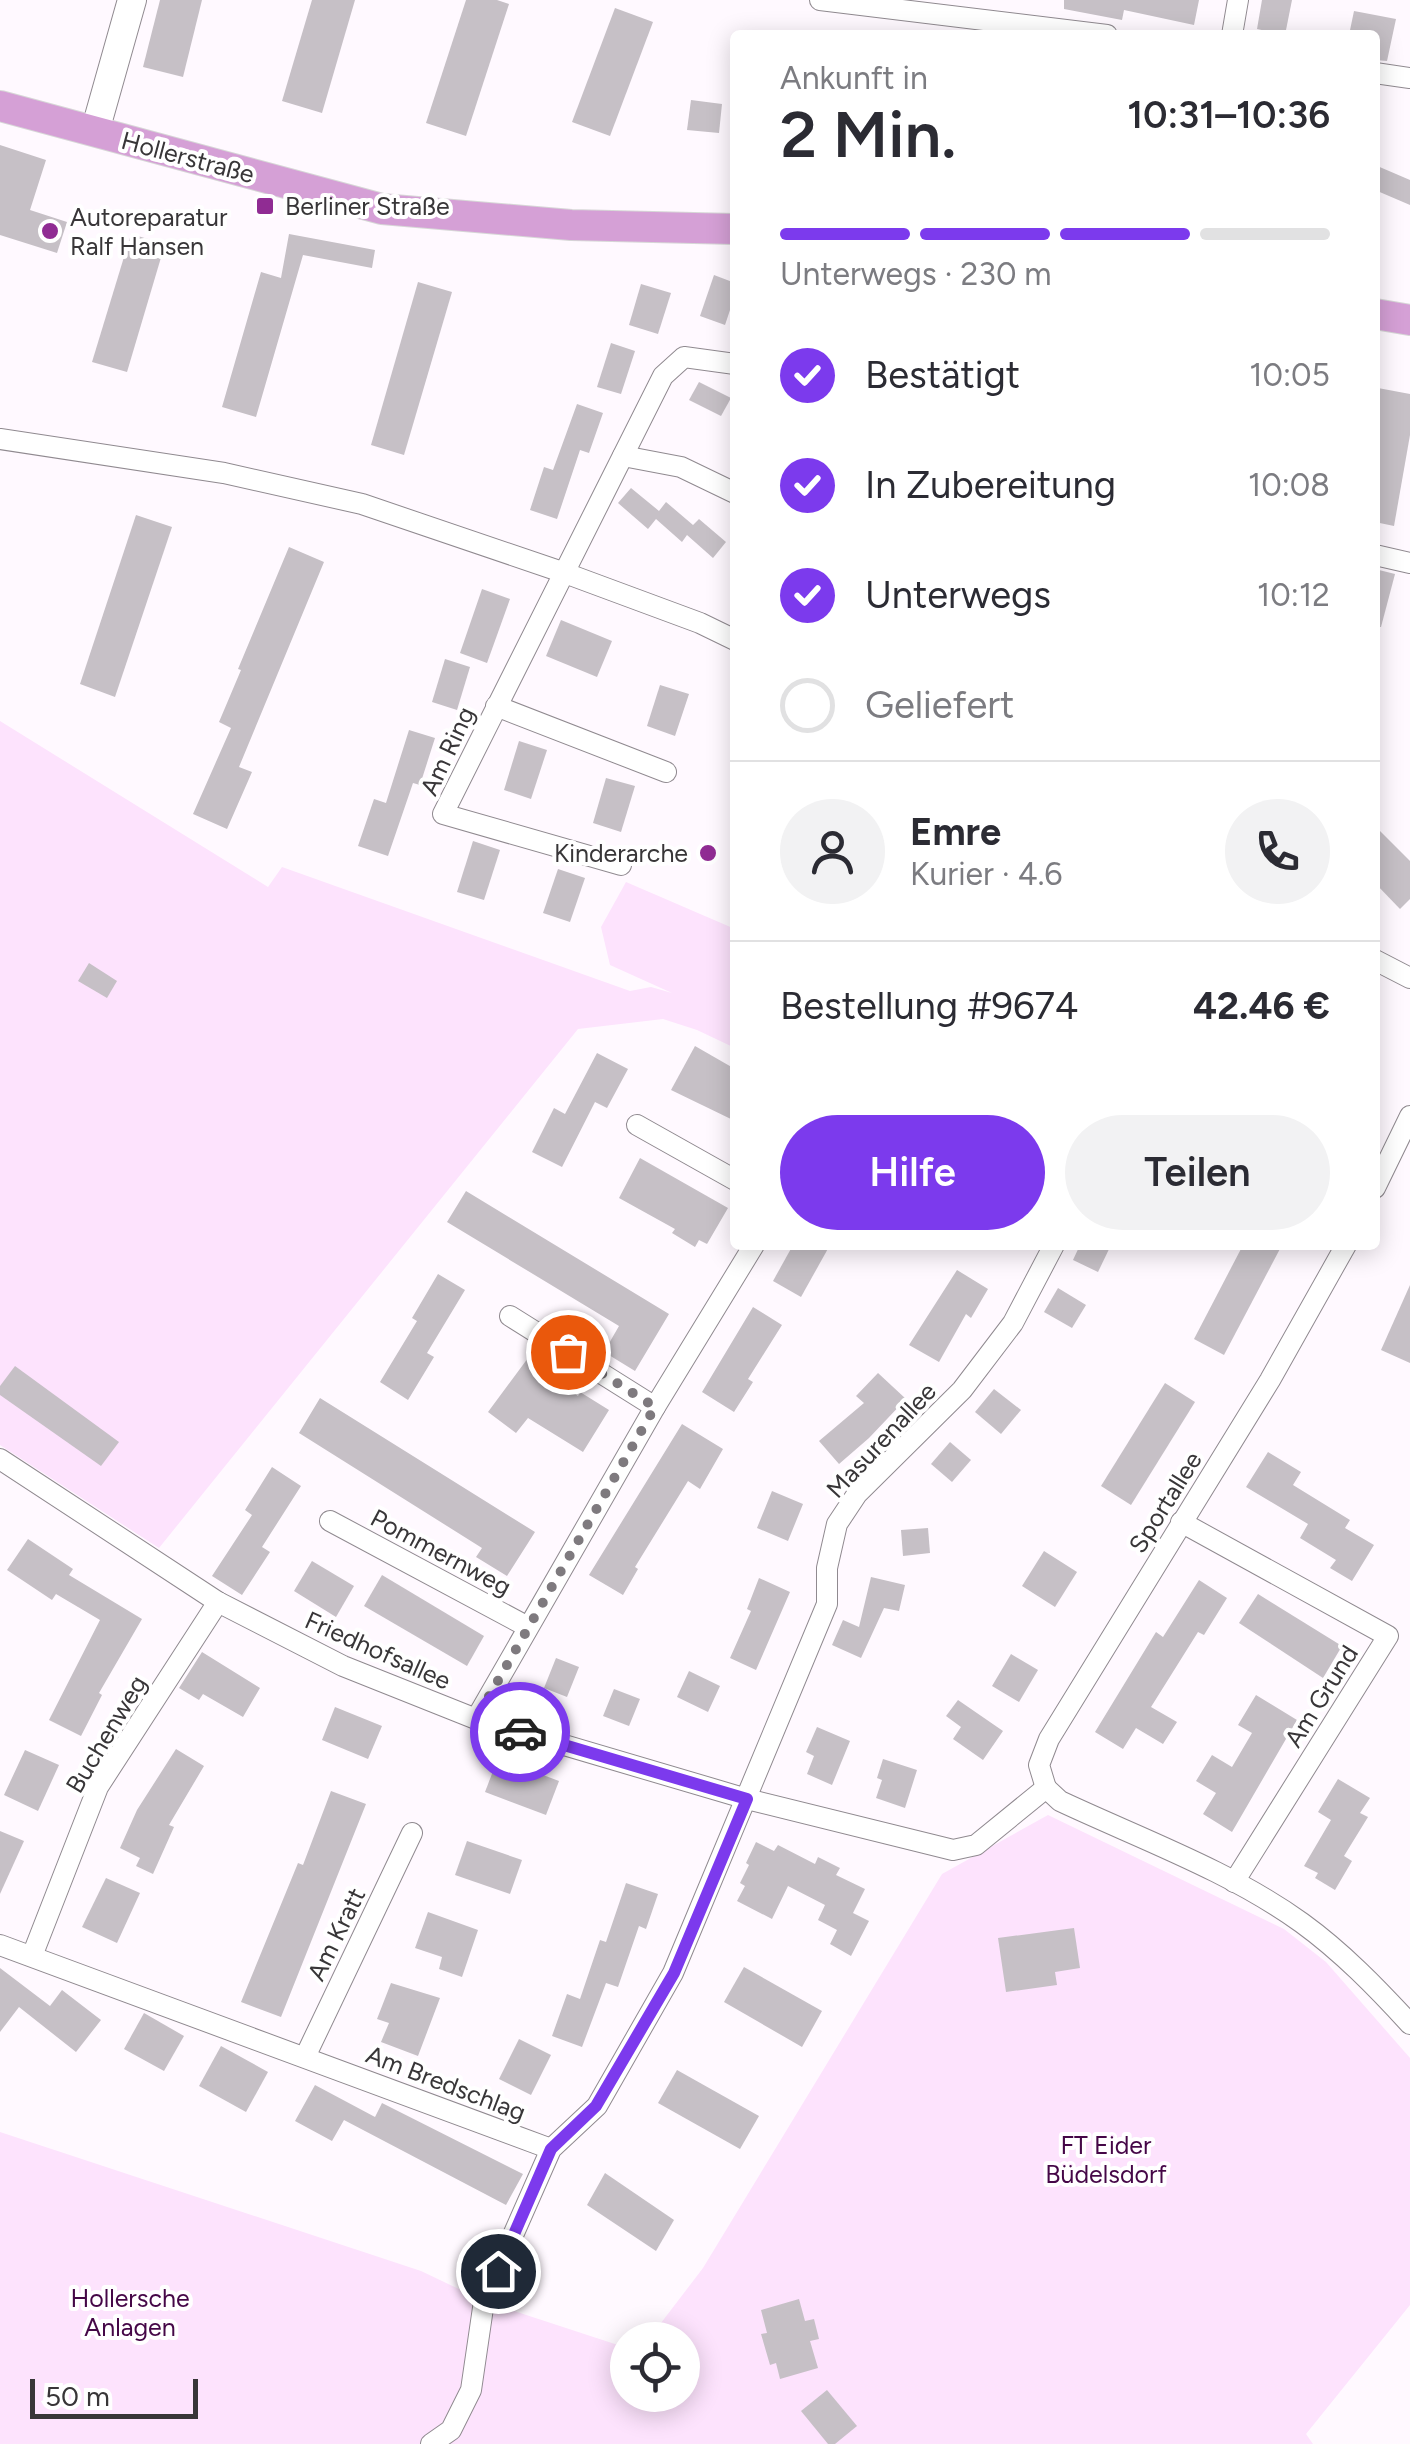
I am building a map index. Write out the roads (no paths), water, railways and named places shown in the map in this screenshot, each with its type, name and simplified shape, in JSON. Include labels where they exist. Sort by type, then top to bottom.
[{"type":"main road","name":"Hollerstraße","points":[[0,106],[382,209],[571,225],[730,229]]},
{"type":"main road","points":[[1380,315],[1410,320]]},
{"type":"street","points":[[95,132],[132,0]]},
{"type":"street","points":[[820,0],[869,2],[1071,30]]},
{"type":"street","points":[[1233,30],[1238,0]]},
{"type":"street","points":[[1380,74],[1410,78]]},
{"type":"street","name":"Am Ring","points":[[621,866],[443,814],[663,376],[684,357],[730,363]]},
{"type":"street","points":[[0,439],[269,482],[362,504],[565,572],[730,638]]},
{"type":"street","points":[[623,456],[680,467],[730,491]]},
{"type":"street","points":[[1380,557],[1410,564]]},
{"type":"street","name":"Am Ring","points":[[496,706],[666,772]]},
{"type":"street","points":[[1380,963],[1410,978]]},
{"type":"street","points":[[1380,1178],[1410,1116]]},
{"type":"street","points":[[636,1125],[730,1177]]},
{"type":"street","name":"Pommernweg","points":[[476,1719],[655,1407],[751,1250]]},
{"type":"street","name":"Masurenallee","points":[[747,1799],[828,1604],[827,1568],[837,1524],[857,1494],[962,1390],[1014,1324],[1051,1250]]},
{"type":"street","name":"Sportallee","points":[[1046,1788],[1039,1765],[1049,1738],[1270,1380],[1343,1250]]},
{"type":"street","points":[[510,1316],[655,1407]]},
{"type":"street","name":"Friedhofsallee","points":[[0,1459],[218,1602],[343,1666],[476,1719],[747,1799],[953,1850],[976,1845],[1046,1788]]},
{"type":"street","name":"Pommernweg","points":[[330,1521],[528,1627]]},
{"type":"street","name":"Am Grund","points":[[1181,1522],[1388,1636],[1234,1882]]},
{"type":"street","name":"Buchenweg","points":[[32,1956],[98,1787],[218,1602]]},
{"type":"street","points":[[1046,1788],[1060,1801],[1234,1882],[1302,1924],[1372,1984],[1410,2024]]},
{"type":"street","points":[[431,2444],[451,2430],[470,2390],[484,2301],[551,2149],[596,2106],[674,1973],[747,1799]]},
{"type":"street","name":"Am Kratt","points":[[306,2057],[412,1833]]},
{"type":"street","name":"Am Bredschlag","points":[[0,1945],[551,2149]]},
{"type":"place","name":"Berliner Straße","points":[[265,206]]},
{"type":"place","name":"Autoreparatur Ralf Hansen","points":[[50,231]]},
{"type":"place","name":"Kinderarche","points":[[708,853]]},
{"type":"park label","name":"FT Eider Büdelsdorf","points":[[1106,2160]]},
{"type":"park label","name":"Hollersche Anlagen","points":[[130,2312]]}]
